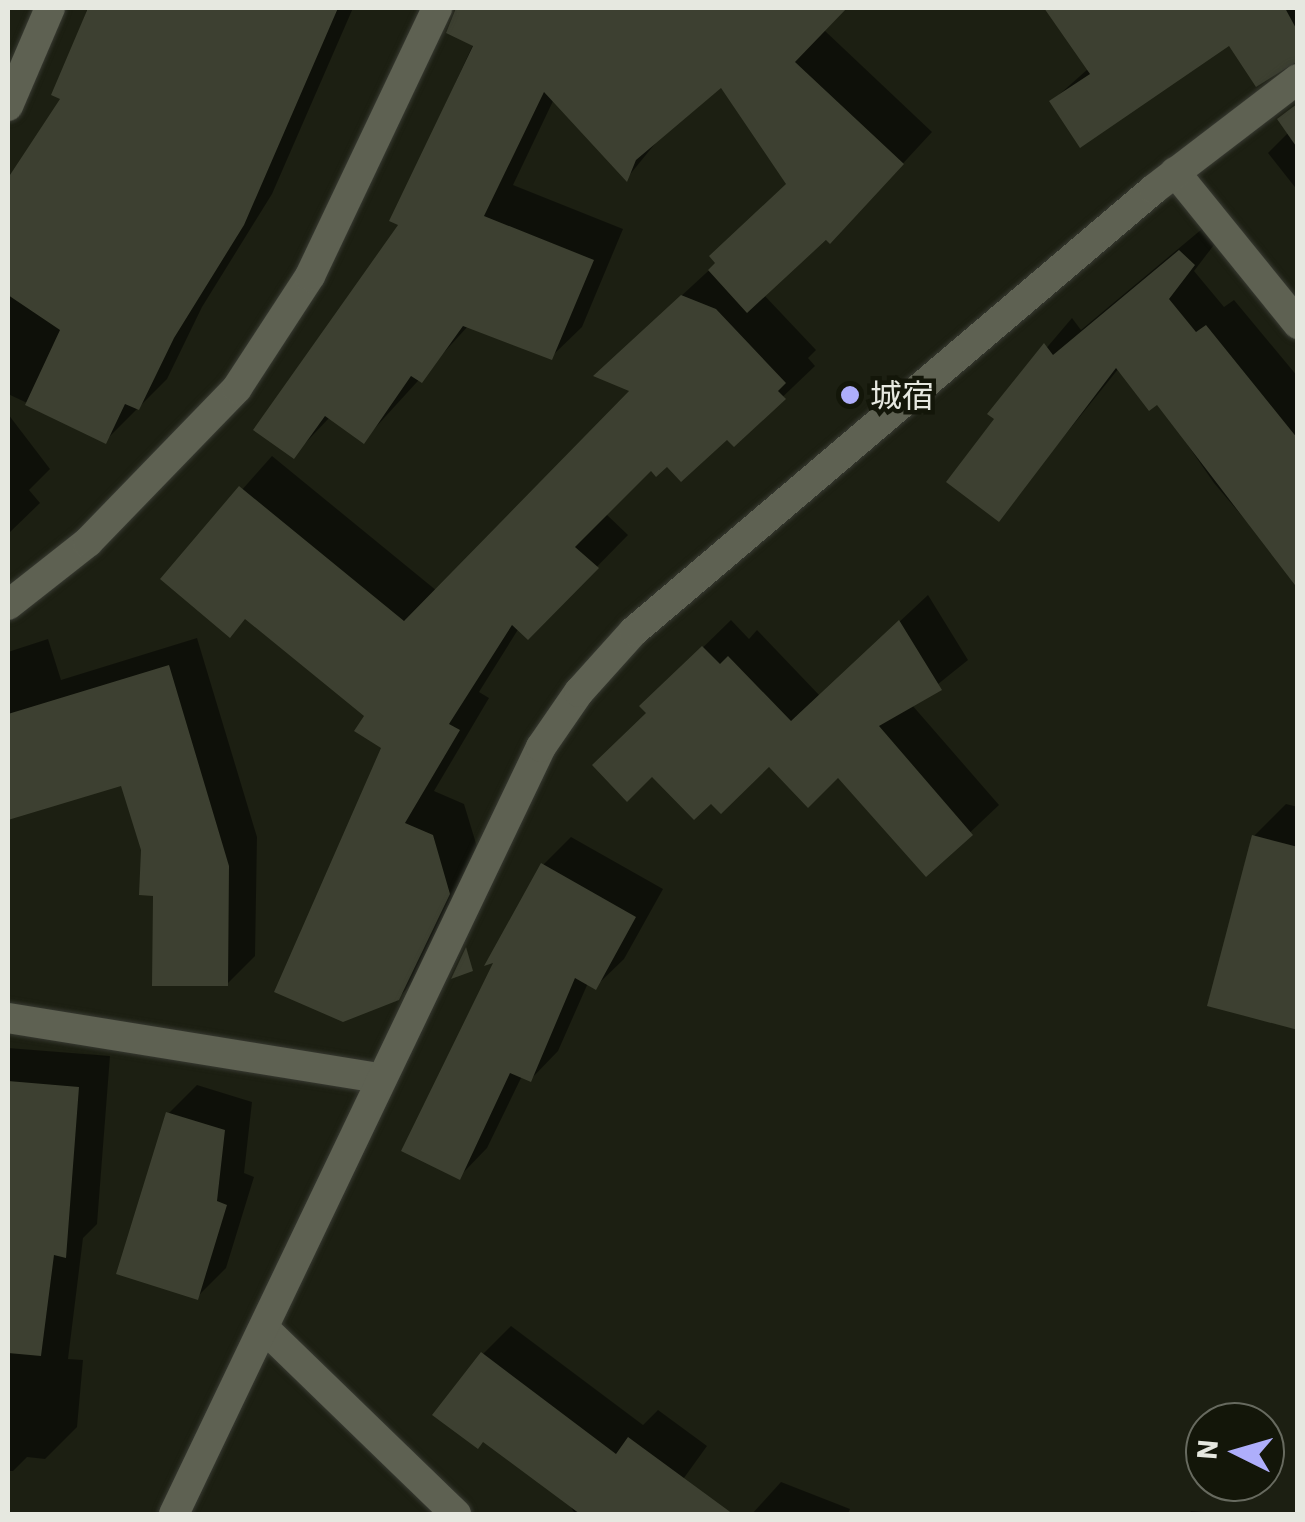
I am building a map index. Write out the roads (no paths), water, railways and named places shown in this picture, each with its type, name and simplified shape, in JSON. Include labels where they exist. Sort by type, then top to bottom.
[{"type":"street","points":[[8,106],[23,83],[50,8]]},
{"type":"street","points":[[8,605],[88,542],[237,388],[310,276],[436,8]]},
{"type":"street","points":[[174,1514],[265,1329],[379,1078],[542,746],[579,692],[634,631],[1175,172],[1298,79]]},
{"type":"street","points":[[1175,172],[1298,324]]},
{"type":"street","points":[[8,1018],[379,1078]]},
{"type":"street","points":[[265,1329],[456,1514]]},
{"type":"place","name":"城宿","points":[[850,395]]}]
